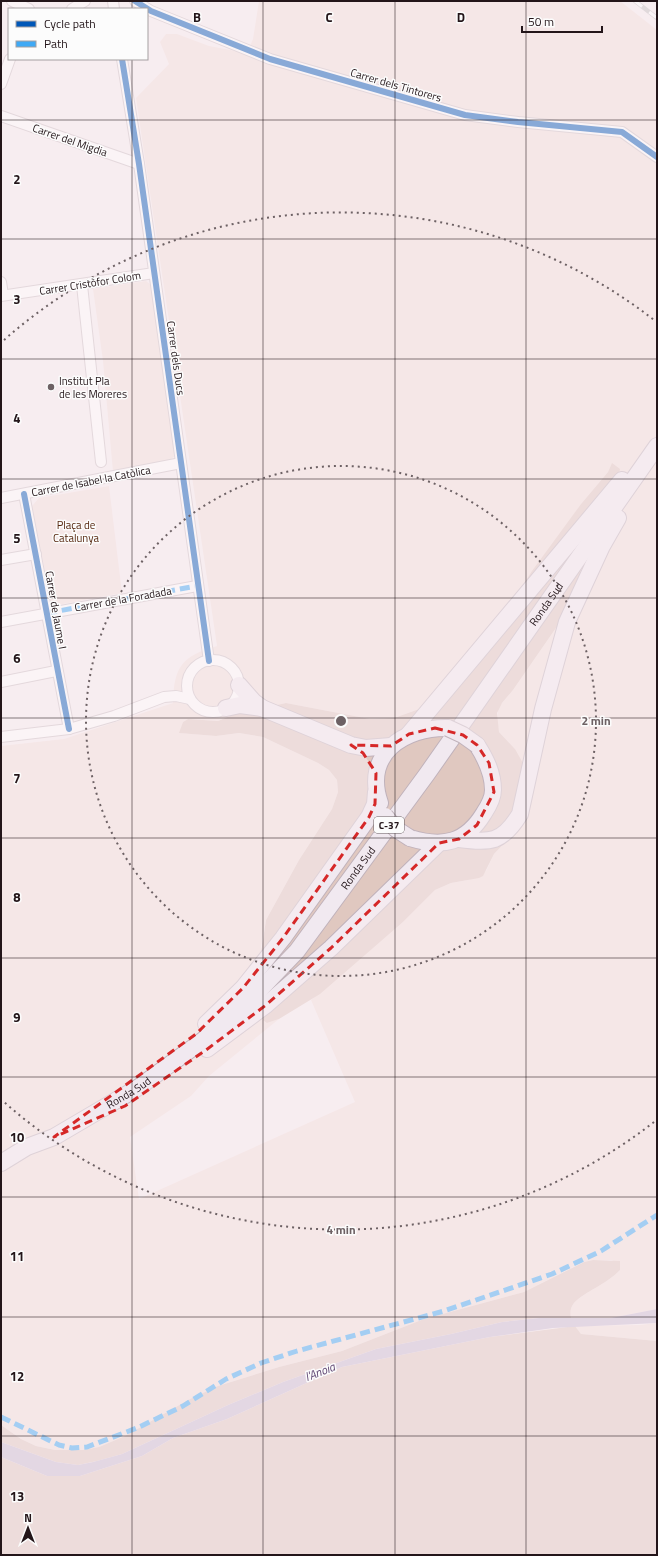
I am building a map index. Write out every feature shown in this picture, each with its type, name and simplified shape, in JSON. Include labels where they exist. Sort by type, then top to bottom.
[{"type":"highway","points":[[409,734],[628,472],[657,446]]},
{"type":"highway","points":[[376,792],[385,816],[396,829],[410,838],[424,842],[439,844],[459,839],[485,842],[500,837],[512,826],[520,814],[543,709],[566,622],[602,546],[648,472],[657,446]]},
{"type":"highway","name":"Ronda Sud","points":[[1,1163],[27,1147],[54,1137],[139,1087],[202,1041],[252,998],[297,951],[427,774],[657,446]]},
{"type":"highway","points":[[239,685],[250,698],[262,708]]},
{"type":"highway","points":[[226,708],[240,705],[262,708],[351,744],[366,748],[391,746]]},
{"type":"highway","points":[[54,1137],[196,1034],[243,988],[283,938],[369,817],[375,804],[376,773],[383,758],[391,746],[409,734],[424,729],[448,728],[463,735],[477,745],[489,763],[494,792],[489,807],[477,825],[459,839]]},
{"type":"highway","points":[[351,744],[363,753],[376,773]]},
{"type":"highway","points":[[54,1137],[125,1106],[206,1050],[260,1009],[331,948],[439,844]]},
{"type":"street","points":[[12,1],[27,8]]},
{"type":"street","points":[[74,8],[85,1]]},
{"type":"street","name":"Carrer dels Tintorers","points":[[135,1],[146,8]]},
{"type":"street","name":"Carrer dels Tintorers","points":[[148,9],[270,59],[465,115],[518,122],[622,132],[657,157]]},
{"type":"street","points":[[1,83],[8,60]]},
{"type":"street","name":"Carrer dels Ducs","points":[[122,60],[139,164],[197,586],[209,661]]},
{"type":"street","name":"Carrer del Migdia","points":[[1,116],[139,164]]},
{"type":"street","name":"Carrer Cristòfor Colom","points":[[2,296],[154,273]]},
{"type":"street","points":[[1,282],[2,296]]},
{"type":"street","points":[[82,285],[101,462]]},
{"type":"street","name":"Carrer de Isabel la Catòlica","points":[[1,498],[181,463]]},
{"type":"street","name":"Carrer de Jaume I","points":[[24,494],[47,613],[56,671],[69,729]]},
{"type":"street","points":[[1,560],[36,554]]},
{"type":"street","name":"Carrer de la Foradada","points":[[1,622],[197,586]]},
{"type":"street","points":[[209,661],[218,661],[226,664],[235,673],[239,685],[236,699],[226,708],[218,712],[206,711],[195,705],[190,699],[187,687],[190,675],[201,663],[209,661]]},
{"type":"street","points":[[1,682],[56,671]]},
{"type":"street","points":[[1,737],[69,729],[114,716],[164,697],[176,696],[190,699]]},
{"type":"highlighted area","points":[[435,728],[463,735],[477,745],[489,763],[494,792],[477,825],[459,839],[439,843],[331,948],[266,1005],[206,1050],[125,1106],[54,1137],[196,1034],[243,988],[283,938],[369,817],[375,804],[376,773],[363,753],[351,745],[391,746],[409,734]]},
{"type":"green space","points":[[259,1],[620,1],[657,30],[657,1309],[611,1318],[571,1318],[570,1314],[572,1307],[578,1299],[609,1280],[620,1270],[612,1260],[593,1260],[583,1262],[524,1292],[424,1319],[342,1351],[279,1367],[218,1386],[190,1399],[125,1436],[99,1447],[83,1450],[55,1450],[36,1446],[21,1439],[1,1425],[1,746],[64,739],[173,703],[175,680],[182,664],[196,654],[217,646],[136,98],[169,64],[160,42],[166,34],[177,34],[209,46],[247,53],[253,39]],"holes":[[[612,464],[567,612],[513,690],[498,708],[497,720],[499,732],[515,749],[514,833],[494,854],[486,871],[468,880],[451,883],[435,890],[403,922],[311,1000],[355,1102],[139,1199],[130,1137],[191,1096],[209,1076],[279,1019],[267,1023],[271,988],[261,947],[266,920],[299,860],[332,809],[338,792],[337,780],[329,770],[318,763],[263,737],[239,733],[216,736],[180,733],[183,722],[188,719],[218,721],[235,714],[286,703],[370,719],[394,718],[422,708],[490,636],[581,504],[608,472]]]},
{"type":"green space","points":[[146,281],[151,285],[175,456],[167,462],[113,472],[103,361],[93,289]]},
{"type":"green space","name":"Plaça de Catalunya","points":[[109,486],[122,593],[52,606],[32,506],[39,498]]},
{"type":"green space","points":[[657,1323],[657,1341],[581,1334],[575,1326],[640,1325]]},
{"type":"shaded area","points":[[612,463],[620,469],[619,474],[581,568],[579,586],[567,612],[513,690],[502,703],[497,713],[499,732],[515,749],[524,765],[514,833],[494,854],[483,876],[451,883],[435,890],[403,922],[320,994],[279,1019],[267,1023],[263,1020],[271,988],[261,953],[266,920],[299,860],[332,809],[338,792],[337,780],[329,770],[318,763],[263,737],[239,733],[216,736],[179,733],[183,722],[188,719],[218,721],[235,714],[286,703],[370,719],[394,718],[422,708],[490,636],[532,571],[581,504],[608,472]]},
{"type":"shaded area","points":[[593,1260],[620,1261],[620,1270],[609,1280],[578,1299],[572,1307],[570,1314],[571,1318],[539,1318],[502,1322],[376,1349],[283,1382],[228,1405],[122,1454],[97,1461],[78,1465],[56,1462],[1,1442],[1,1425],[21,1439],[36,1446],[55,1450],[83,1450],[99,1447],[125,1436],[190,1399],[218,1386],[279,1367],[342,1351],[424,1319],[524,1292],[584,1262]]},
{"type":"shaded area","points":[[575,1326],[581,1334],[657,1341],[657,1555],[1,1555],[1,1457],[47,1476],[80,1476],[142,1456],[173,1438],[227,1419],[342,1367],[490,1337]]},
{"type":"water","name":"l'Anoia","points":[[657,1309],[657,1323],[553,1328],[490,1337],[342,1367],[227,1419],[173,1438],[142,1456],[80,1476],[47,1476],[1,1457],[1,1442],[56,1462],[78,1465],[93,1462],[122,1454],[228,1405],[283,1382],[376,1349],[502,1322],[539,1318],[611,1318]]},
{"type":"railway","points":[[635,1],[657,18]]},
{"type":"marked path","points":[[47,613],[197,586]]},
{"type":"marked path","points":[[1,1417],[59,1445],[72,1448],[87,1447],[137,1428],[183,1406],[226,1379],[261,1363],[297,1351],[444,1311],[552,1274],[601,1251],[657,1215]]},
{"type":"cycle path","points":[[135,1],[146,8]]},
{"type":"cycle path","points":[[148,9],[270,59],[465,115],[518,122],[622,132],[657,157]]},
{"type":"cycle path","points":[[122,60],[139,164],[209,661]]},
{"type":"cycle path","points":[[24,494],[69,729]]},
{"type":"place","name":"Institut Pla de les Moreres","points":[[51,387]]}]
